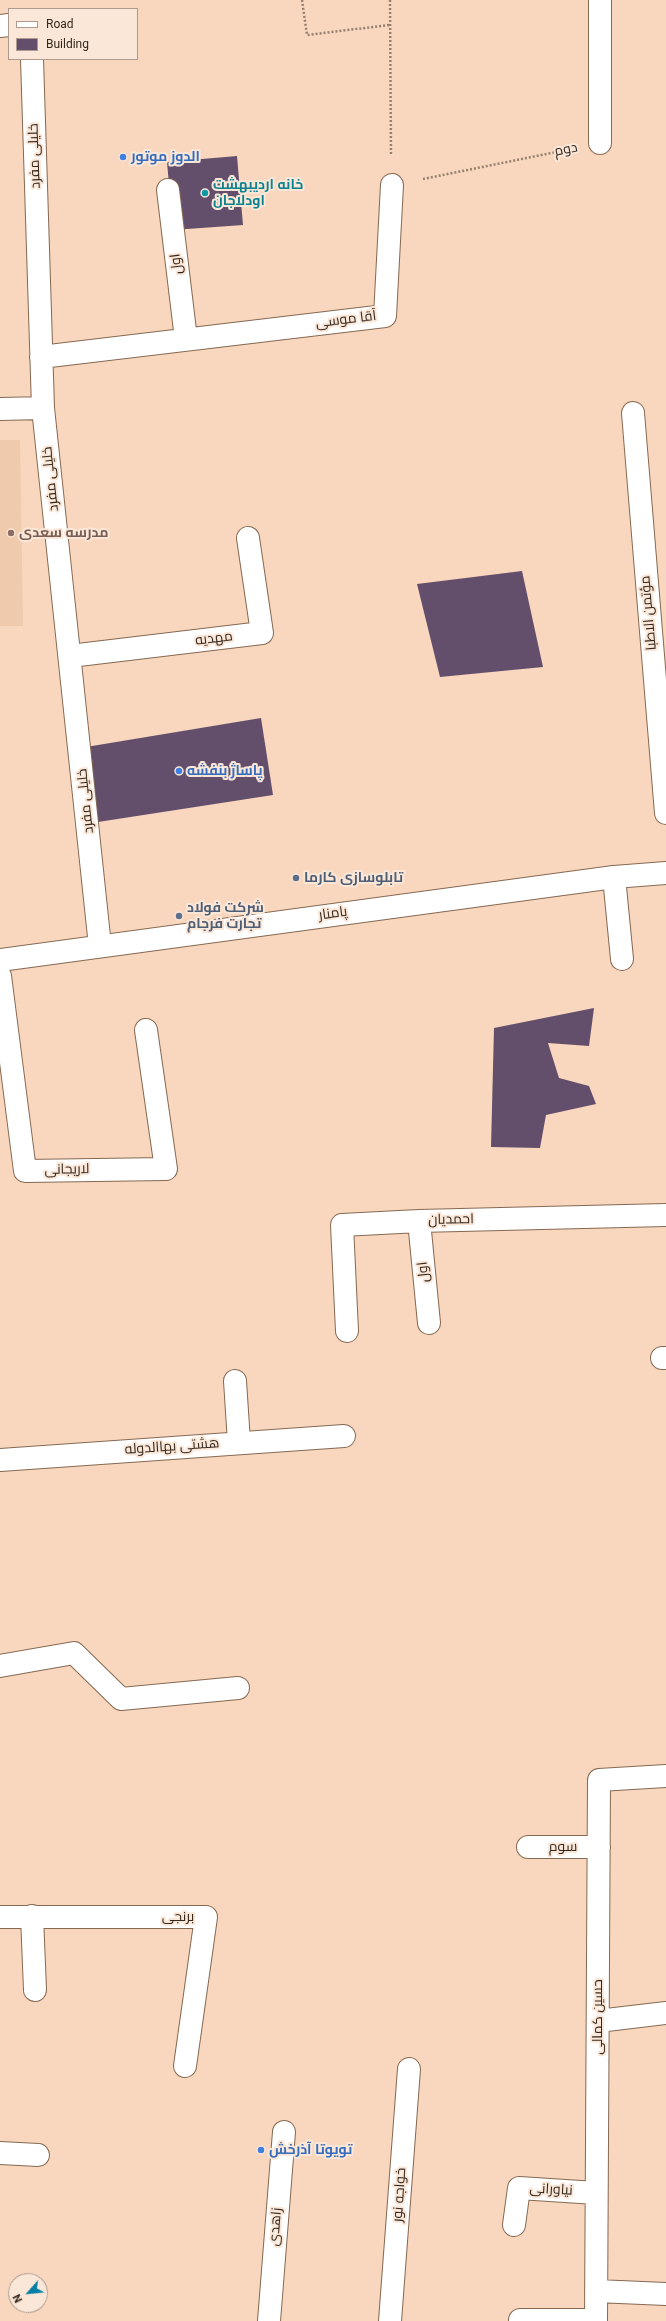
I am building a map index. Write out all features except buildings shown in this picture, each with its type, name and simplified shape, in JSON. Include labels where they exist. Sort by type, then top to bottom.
[{"type":"street","points":[[600,0],[600,144]]},
{"type":"street","name":"خلیلی مفرد","points":[[32,60],[43,408],[100,946]]},
{"type":"street","name":"آقا موسی","points":[[41,357],[385,316],[392,185]]},
{"type":"street","name":"اول","points":[[168,190],[186,339]]},
{"type":"street","points":[[0,410],[43,408]]},
{"type":"street","name":"مؤتمن الاطبا","points":[[633,413],[666,813]]},
{"type":"street","name":"مهدیه","points":[[70,656],[262,633],[248,538]]},
{"type":"street","name":"پامنار","points":[[0,960],[614,877],[666,873]]},
{"type":"street","points":[[614,877],[622,959]]},
{"type":"street","name":"لاریجانی","points":[[0,976],[26,1171],[166,1168],[146,1030]]},
{"type":"street","name":"احمدیان","points":[[347,1331],[342,1225],[418,1221],[666,1215]]},
{"type":"street","name":"اول","points":[[418,1221],[429,1323]]},
{"type":"street","points":[[235,1381],[238,1442]]},
{"type":"street","name":"هشتی بهاالدوله","points":[[0,1460],[238,1442],[344,1436]]},
{"type":"street","points":[[0,1666],[74,1653],[121,1699],[238,1688]]},
{"type":"street","name":"حسین کمالی","points":[[596,2321],[599,1780],[666,1776]]},
{"type":"street","name":"سوم","points":[[528,1847],[599,1847]]},
{"type":"street","points":[[32,1916],[35,1990]]},
{"type":"street","name":"برنجی","points":[[0,1917],[206,1917],[185,2066]]},
{"type":"street","points":[[598,2021],[666,2013]]},
{"type":"street","name":"خواجه نور","points":[[390,2321],[409,2069]]},
{"type":"street","name":"زاهدی","points":[[269,2321],[284,2132]]},
{"type":"street","points":[[0,2153],[38,2155]]},
{"type":"street","name":"نیاورانی","points":[[514,2225],[519,2188],[596,2193]]},
{"type":"street","points":[[596,2291],[666,2294]]},
{"type":"street","points":[[520,2320],[596,2321]]},
{"type":"path","points":[[302,0],[307,34],[389,25]]},
{"type":"path","points":[[390,0],[389,25],[392,185]]},
{"type":"path","name":"دوم","points":[[392,185],[600,144]]},
{"type":"shaded area","name":"مدرسه سعدی","points":[[0,440],[20,440],[23,626],[0,626]]},
{"type":"place","name":"الدوز موتور","points":[[123,157]]},
{"type":"place","name":"خانه اردیبهشت اودلاجان","points":[[205,193]]},
{"type":"place","name":"مدرسه سعدی","points":[[11,533]]},
{"type":"place","name":"پاساژ بنفشه","points":[[179,771]]},
{"type":"place","name":"تابلوسازی کارما","points":[[296,878]]},
{"type":"place","name":"شرکت فولاد تجارت فرجام","points":[[179,916]]},
{"type":"place","name":"تویوتا آذرخش","points":[[261,2150]]}]
